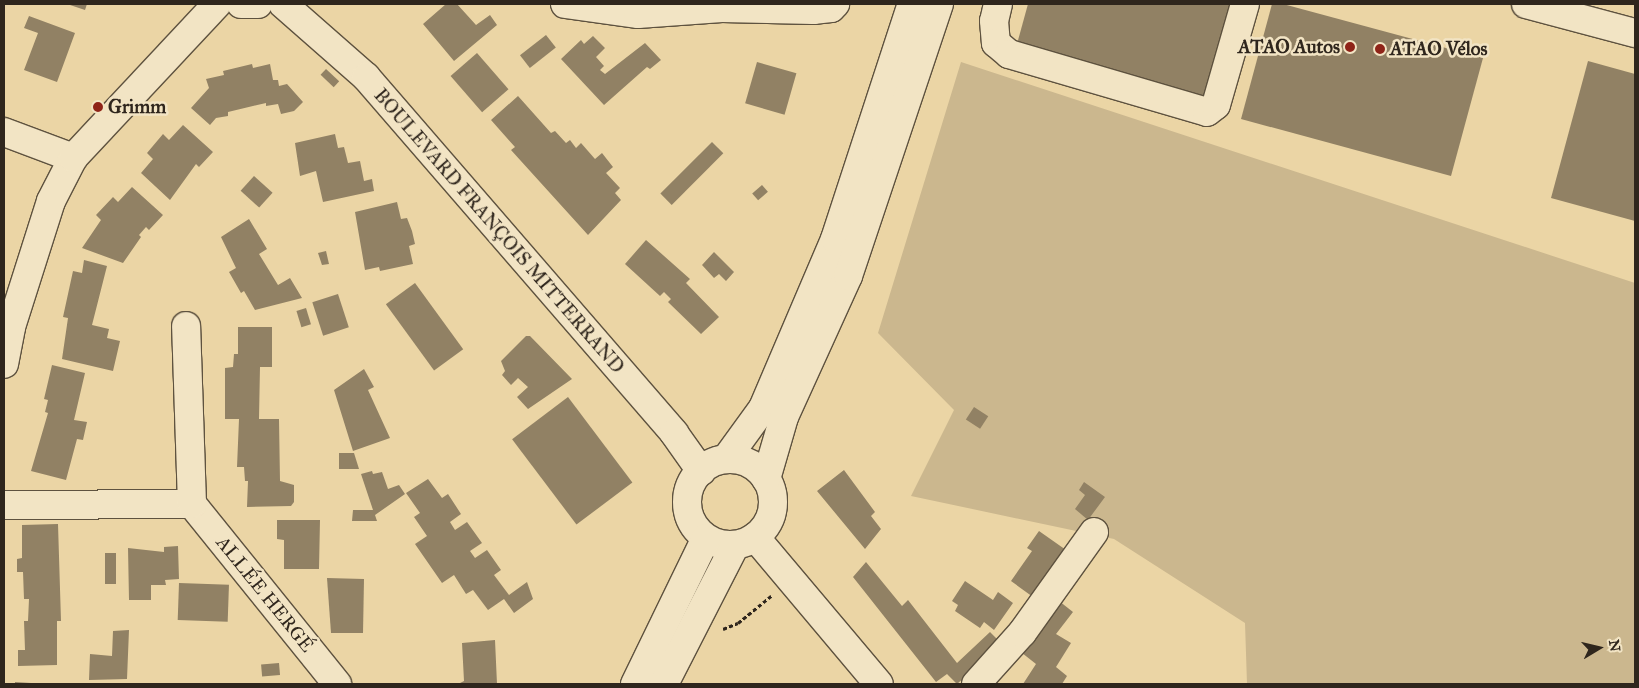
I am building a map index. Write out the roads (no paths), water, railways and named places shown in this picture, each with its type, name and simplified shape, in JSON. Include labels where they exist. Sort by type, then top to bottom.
[{"type":"street","points":[[4,364],[11,327],[51,201],[73,158],[217,4]]},
{"type":"street","points":[[241,4],[258,4]]},
{"type":"street","name":"BOULEVARD FRANÇOIS MITTERRAND","points":[[283,4],[366,77],[674,433],[701,471]]},
{"type":"street","points":[[565,4],[638,14],[722,8],[813,10],[831,8],[835,4]]},
{"type":"street","points":[[745,541],[720,544],[706,538],[690,518],[687,506],[688,493],[701,471],[726,459],[764,408],[836,239],[912,4]]},
{"type":"street","points":[[766,479],[784,418],[848,276],[939,4]]},
{"type":"street","points":[[998,4],[994,21],[996,43],[1009,54],[1207,112],[1216,105],[1244,4]]},
{"type":"street","points":[[1526,4],[1635,33]]},
{"type":"street","points":[[4,132],[73,158]]},
{"type":"street","points":[[4,505],[192,504],[186,326]]},
{"type":"street","points":[[664,684],[745,541],[771,516],[773,504],[766,479],[749,463],[726,459]]},
{"type":"street","name":"ALLÉE HERGÉ","points":[[192,504],[337,684]]},
{"type":"street","points":[[976,684],[1022,633],[1094,532]]},
{"type":"street","points":[[635,684],[706,538]]},
{"type":"street","points":[[745,541],[879,684]]},
{"type":"place","name":"ATAO Autos","points":[[1350,47]]},
{"type":"place","name":"ATAO Vélos","points":[[1380,49]]},
{"type":"place","name":"Grimm","points":[[98,107]]}]
